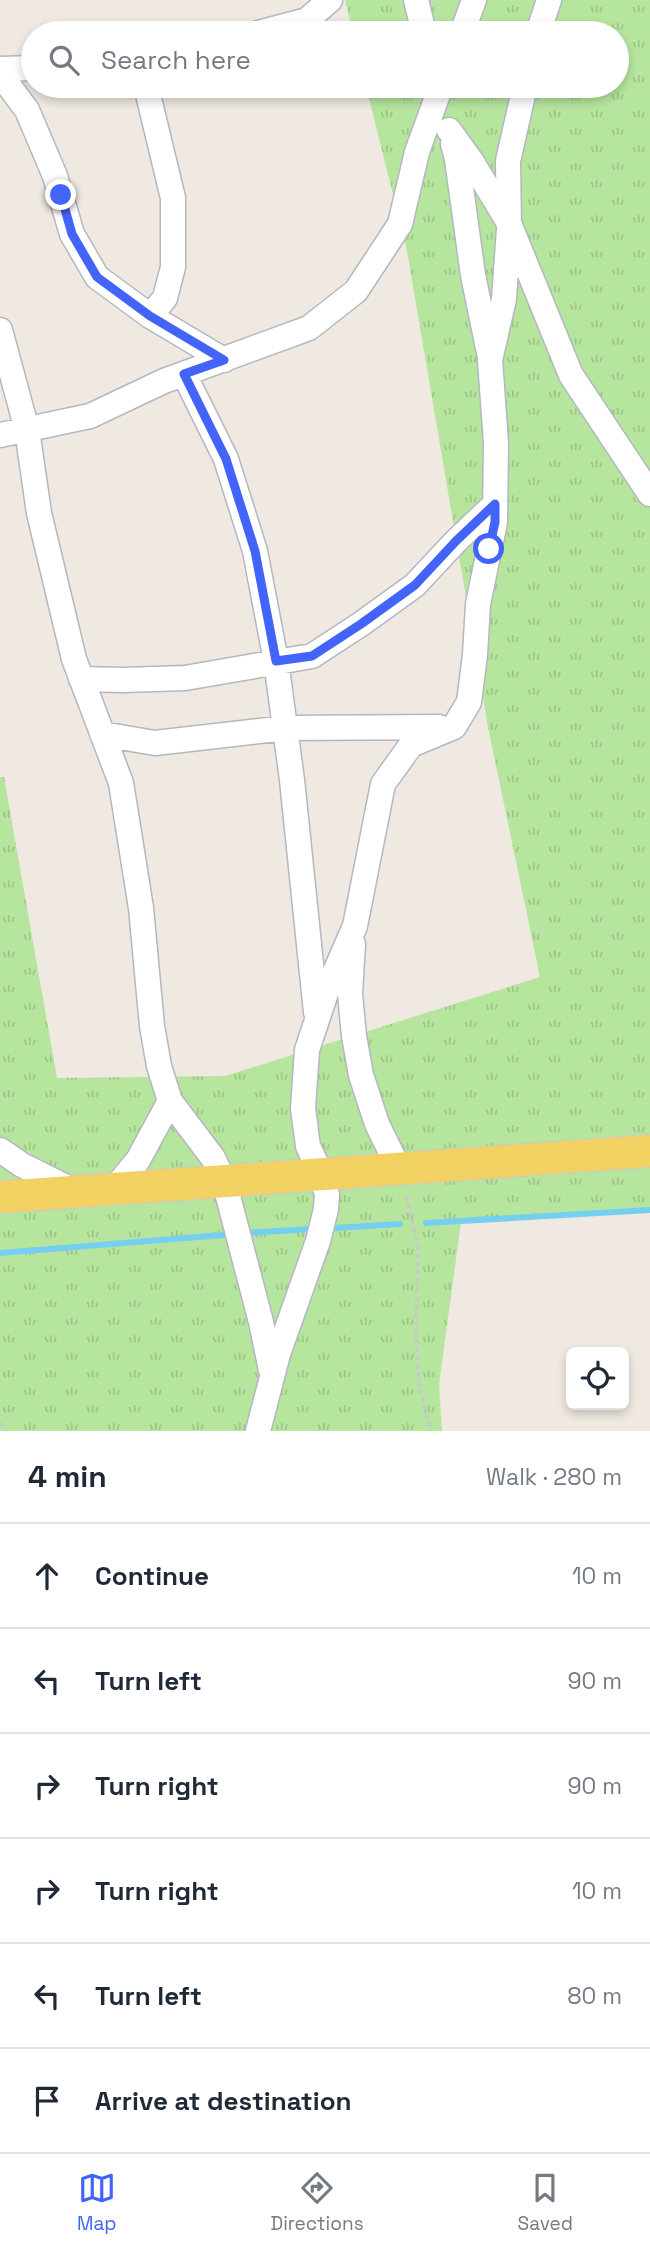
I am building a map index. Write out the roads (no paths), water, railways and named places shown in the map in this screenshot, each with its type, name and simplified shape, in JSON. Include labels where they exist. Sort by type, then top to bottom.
[{"type":"main road","points":[[0,1198],[650,1151]]},
{"type":"street","points":[[303,21],[330,0]]},
{"type":"street","points":[[416,0],[421,21]]},
{"type":"street","points":[[466,21],[474,0]]},
{"type":"street","points":[[542,21],[549,0]]},
{"type":"street","points":[[21,69],[0,72],[27,110],[55,176],[72,234],[97,277],[150,316],[224,360]]},
{"type":"street","points":[[149,98],[173,198],[173,267],[165,298],[150,316]]},
{"type":"street","points":[[0,435],[90,416],[164,381],[309,328],[356,291],[400,224],[417,152],[436,98]]},
{"type":"street","points":[[399,1169],[377,1124],[361,1075],[350,994],[355,926],[383,784],[411,745],[454,727],[469,702],[478,604],[495,522],[496,443],[490,360],[472,275],[457,159],[441,98]]},
{"type":"street","points":[[490,360],[504,299],[509,223],[508,161],[522,98]]},
{"type":"street","points":[[449,131],[472,162],[509,223],[571,375],[650,494]]},
{"type":"street","points":[[0,330],[27,430],[39,513],[74,659],[121,783],[141,908],[152,1026],[159,1066],[170,1101],[213,1158],[224,1181],[261,1322],[272,1379]]},
{"type":"street","points":[[184,374],[226,459],[255,551],[276,661],[285,728],[317,1020]]},
{"type":"street","points":[[82,679],[186,678],[312,656],[415,585],[495,504]]},
{"type":"street","points":[[102,734],[155,743],[285,728],[454,727]]},
{"type":"street","points":[[258,1431],[278,1354],[318,1241],[326,1209],[327,1195],[308,1146],[303,1108],[307,1050],[327,990],[355,926]]},
{"type":"street","points":[[114,1189],[138,1160],[170,1101]]},
{"type":"street","points":[[0,1150],[22,1166],[77,1192]]},
{"type":"waterway","points":[[426,1223],[650,1210]]},
{"type":"waterway","points":[[335,1228],[400,1224]]},
{"type":"waterway","points":[[246,1233],[312,1229]]},
{"type":"waterway","points":[[0,1253],[223,1235]]}]
